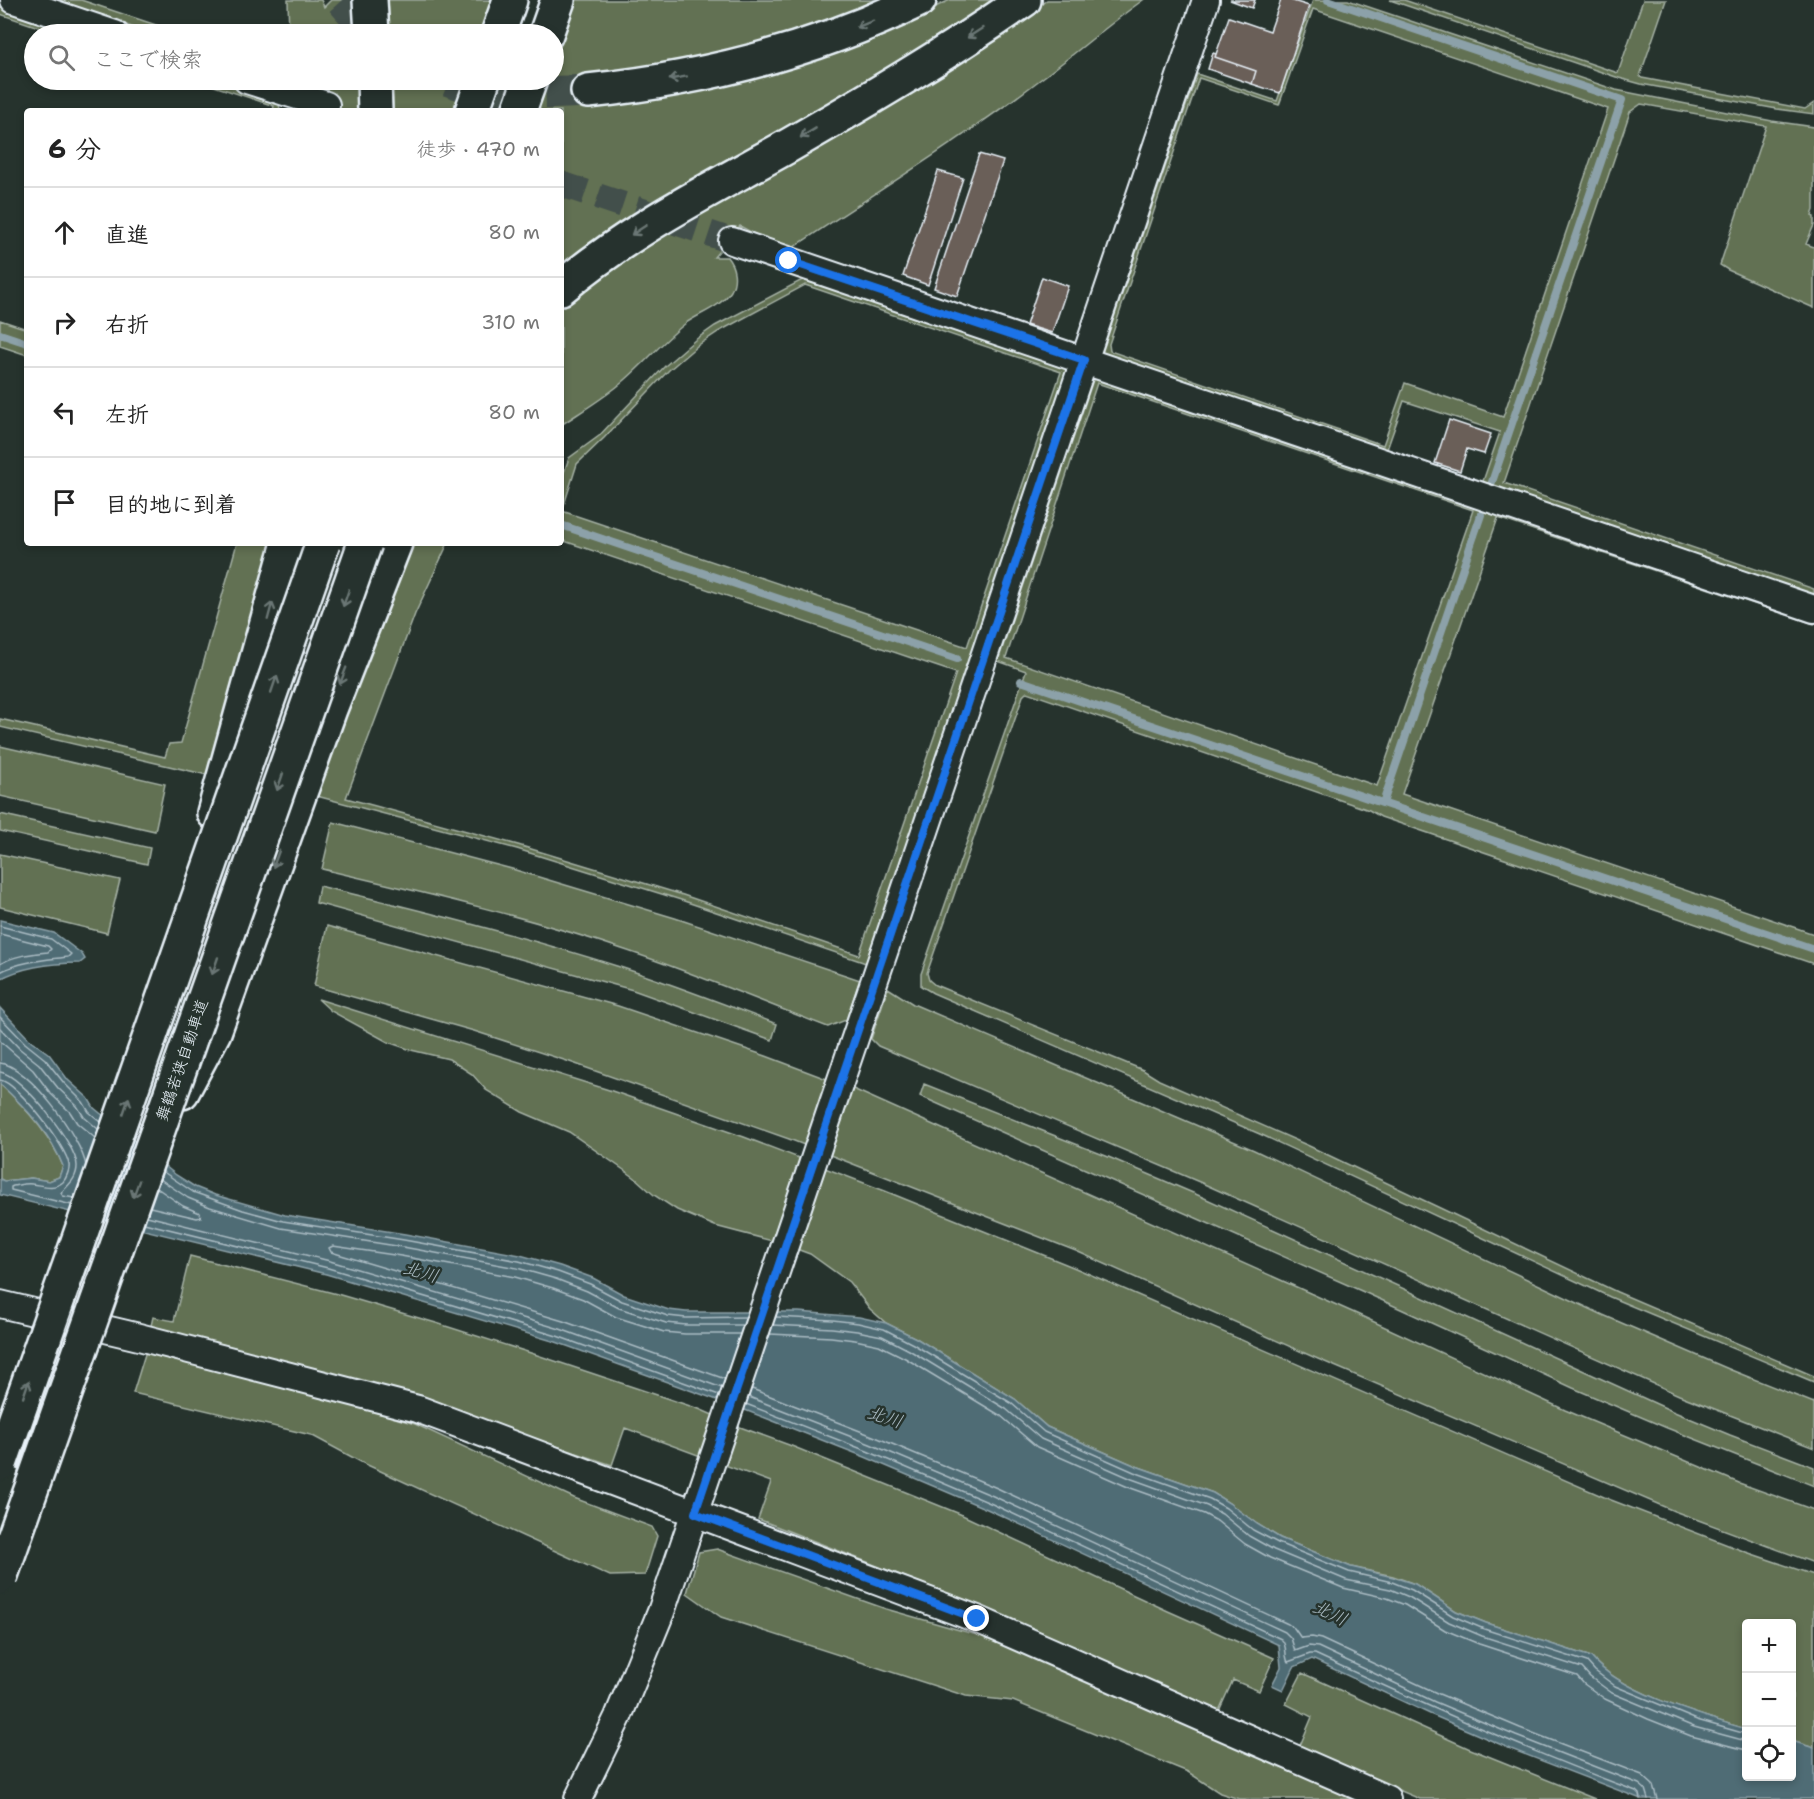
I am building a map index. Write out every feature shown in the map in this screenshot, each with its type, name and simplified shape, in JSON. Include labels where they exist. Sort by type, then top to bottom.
[{"type":"highway","points":[[370,0],[371,24]]},
{"type":"highway","points":[[502,24],[510,0]]},
{"type":"highway","points":[[550,24],[558,0]]},
{"type":"highway","points":[[588,91],[635,86],[737,66],[830,38],[919,0]]},
{"type":"highway","points":[[564,286],[614,246],[644,226],[788,146],[957,44],[1024,0]]},
{"type":"highway","points":[[374,90],[375,108]]},
{"type":"highway","points":[[473,108],[479,90]]},
{"type":"highway","points":[[520,108],[526,90]]},
{"type":"highway","points":[[159,1011],[288,546]]},
{"type":"highway","points":[[0,1464],[322,546]]},
{"type":"highway","name":"舞鶴若狭自動車道","points":[[0,1578],[364,546]]},
{"type":"highway","points":[[151,1148],[214,1032],[330,709],[394,546]]},
{"type":"street","points":[[14,0],[85,24]]},
{"type":"street","points":[[578,1799],[640,1668],[661,1612],[1206,0]]},
{"type":"street","points":[[279,90],[326,105]]},
{"type":"street","points":[[732,241],[1814,609]]},
{"type":"street","points":[[0,1304],[139,1337],[418,1409],[977,1619],[1387,1799]]},
{"type":"green space","points":[[51,0],[81,0],[153,24],[123,24]]},
{"type":"green space","points":[[288,0],[321,0],[324,7],[331,0],[356,0],[357,24],[289,24]]},
{"type":"green space","points":[[383,0],[492,0],[484,24],[385,24]]},
{"type":"green space","points":[[576,0],[886,0],[763,44],[629,72],[580,77],[582,105],[891,28],[950,0],[998,0],[856,90],[650,204],[617,225],[564,266],[564,108],[538,108],[544,90],[564,90],[564,35]]},
{"type":"green space","points":[[1047,0],[1143,0],[1011,102],[791,249],[771,243],[740,226],[714,257],[727,257],[733,269],[734,282],[727,297],[692,319],[610,392],[564,423],[564,302],[599,271],[1025,17]]},
{"type":"green space","points":[[1313,0],[1348,0],[1616,90],[1772,121],[1814,127],[1814,210],[1812,216],[1814,225],[1806,244],[1814,247],[1814,308],[1720,265],[1766,126],[1641,104],[1630,112],[1504,483],[1814,589],[1814,598],[1482,484],[1500,432],[1404,401],[1386,452],[1111,359],[1102,353],[1197,74],[1277,101]],"holes":[[[1313,9],[1608,109],[1503,417],[1405,383],[1383,445],[1110,351],[1109,344],[1199,78],[1279,105]]]},
{"type":"green space","points":[[1390,0],[1404,0],[1618,73],[1643,0],[1666,0],[1640,76],[1642,78],[1805,109],[1814,103],[1814,114],[1641,84]]},
{"type":"green space","points":[[0,7],[50,24],[30,24],[0,14]]},
{"type":"green space","points":[[226,90],[242,90],[279,102],[280,108],[274,108],[274,106]]},
{"type":"green space","points":[[311,90],[361,90],[362,108],[323,108]]},
{"type":"green space","points":[[389,90],[461,90],[455,108],[390,108]]},
{"type":"green space","points":[[806,278],[1069,369],[866,963],[681,900],[517,849],[309,794],[406,546],[447,546],[415,614],[346,798],[518,845],[683,895],[859,955],[956,673],[564,541],[564,512],[967,647],[1061,372],[805,285],[718,332],[697,346],[669,370],[577,464],[564,505],[564,472],[569,458],[599,436],[665,366],[715,326]]},
{"type":"green space","points":[[0,320],[24,328],[24,354],[0,346]]},
{"type":"green space","points":[[1094,377],[1814,619],[1814,624],[1498,518],[1402,794],[1814,934],[1814,964],[1381,817],[1369,810],[1027,692],[1023,696],[927,973],[929,980],[935,985],[1143,1070],[1159,1080],[1309,1146],[1617,1292],[1814,1376],[1814,1382],[1610,1297],[1262,1135],[921,986],[921,974],[1026,671],[998,661]],"holes":[[[1097,383],[1473,510],[1377,786],[1006,658]]]},
{"type":"green space","points":[[236,546],[276,546],[208,775],[0,727],[0,719],[165,757],[169,744],[181,743]]},
{"type":"green space","points":[[0,746],[165,784],[155,831],[0,796]]},
{"type":"green space","points":[[0,814],[150,848],[147,864],[0,831]]},
{"type":"green space","points":[[333,822],[512,869],[675,918],[860,980],[846,1020],[828,1027],[680,969],[593,939],[477,906],[322,869]]},
{"type":"green space","points":[[0,854],[120,880],[107,933],[0,907]]},
{"type":"green space","points":[[319,886],[510,934],[642,975],[777,1024],[772,1040],[633,990],[316,903]]},
{"type":"green space","points":[[327,926],[618,1006],[766,1056],[853,1089],[1359,1315],[1565,1410],[1739,1483],[1814,1510],[1814,1563],[1674,1511],[1318,1359],[1076,1251],[789,1139],[474,1031],[314,986]]},
{"type":"green space","points":[[888,988],[913,1004],[1254,1150],[1603,1315],[1814,1403],[1814,1448],[1679,1395],[1204,1184],[878,1046],[871,1039]]},
{"type":"green space","points":[[318,999],[609,1090],[744,1137],[1073,1267],[1611,1500],[1746,1552],[1814,1575],[1814,1748],[1796,1742],[1796,1619],[1742,1619],[1742,1728],[1641,1692],[1604,1670],[1591,1657],[1486,1623],[1456,1611],[1415,1584],[1393,1576],[1351,1567],[1280,1538],[1213,1493],[1136,1466],[1047,1427],[1015,1399],[916,1338],[886,1323],[870,1309],[849,1282],[810,1254],[780,1243],[715,1226],[677,1210],[569,1132],[522,1112],[486,1090],[472,1074],[449,1059],[388,1042],[331,1011]]},
{"type":"green space","points":[[0,1084],[44,1132],[58,1154],[63,1166],[59,1177],[49,1181],[31,1178],[4,1181],[0,1179]]},
{"type":"green space","points":[[924,1084],[1200,1196],[1672,1411],[1814,1467],[1814,1486],[1573,1388],[1366,1293],[920,1096]]},
{"type":"green space","points":[[190,1256],[337,1294],[436,1323],[699,1409],[960,1514],[1274,1658],[1259,1691],[1233,1680],[1218,1713],[994,1612],[758,1519],[771,1482],[625,1428],[612,1465],[421,1400],[150,1330],[153,1317],[174,1321]]},
{"type":"green space","points":[[146,1351],[415,1424],[574,1498],[652,1527],[657,1536],[645,1575],[610,1576],[363,1463],[311,1435],[133,1393]]},
{"type":"green space","points":[[717,1549],[886,1609],[991,1639],[1357,1799],[1239,1799],[1220,1793],[1188,1772],[1013,1701],[966,1696],[721,1617],[687,1593],[699,1552]]},
{"type":"green space","points":[[1302,1673],[1468,1748],[1595,1799],[1420,1799],[1299,1748],[1312,1717],[1286,1704]]},
{"type":"water","points":[[0,920],[54,933],[82,954],[85,959],[80,963],[29,968],[0,979]]},
{"type":"water","name":"北川","points":[[0,1008],[29,1039],[49,1054],[68,1080],[88,1098],[94,1108],[176,1175],[195,1187],[215,1195],[285,1215],[520,1255],[593,1278],[624,1295],[669,1310],[799,1312],[859,1317],[886,1323],[916,1338],[1015,1399],[1047,1427],[1136,1466],[1213,1493],[1280,1538],[1351,1567],[1415,1584],[1456,1611],[1591,1657],[1604,1670],[1641,1692],[1685,1710],[1742,1728],[1742,1781],[1796,1781],[1796,1742],[1814,1748],[1814,1799],[1641,1799],[1511,1749],[1312,1659],[1294,1667],[1283,1690],[1272,1685],[1281,1667],[1279,1645],[987,1509],[865,1457],[745,1410],[556,1342],[326,1274],[0,1195],[0,1179],[4,1181],[31,1178],[49,1181],[59,1177],[63,1166],[52,1143],[36,1122],[0,1084]]},
{"type":"building","points":[[1230,0],[1255,0],[1252,8]]},
{"type":"building","points":[[1281,0],[1290,0],[1309,6],[1280,93],[1252,84],[1256,71],[1215,57],[1229,17],[1270,31]]},
{"type":"building","points":[[1213,53],[1216,54],[1215,57],[1256,71],[1252,84],[1208,69]]},
{"type":"building","points":[[979,154],[1003,161],[957,296],[934,288]]},
{"type":"building","points":[[938,171],[963,178],[928,285],[903,276]]},
{"type":"building","points":[[1042,277],[1068,286],[1052,333],[1026,325]]},
{"type":"building","points":[[1449,420],[1491,434],[1484,454],[1467,449],[1460,471],[1435,463]]},
{"type":"waterway","points":[[1328,0],[1622,100],[1492,482]]},
{"type":"waterway","points":[[0,334],[24,342]]},
{"type":"waterway","points":[[1383,803],[1481,515]]},
{"type":"waterway","points":[[564,526],[957,659]]},
{"type":"waterway","points":[[1021,681],[1814,949]]},
{"type":"tunnel","points":[[342,0],[363,24]]},
{"type":"tunnel","points":[[491,90],[535,93],[588,91]]},
{"type":"tunnel","points":[[564,185],[732,241]]},
{"type":"route","points":[[789,261],[1084,360],[695,1513],[977,1619]]}]
